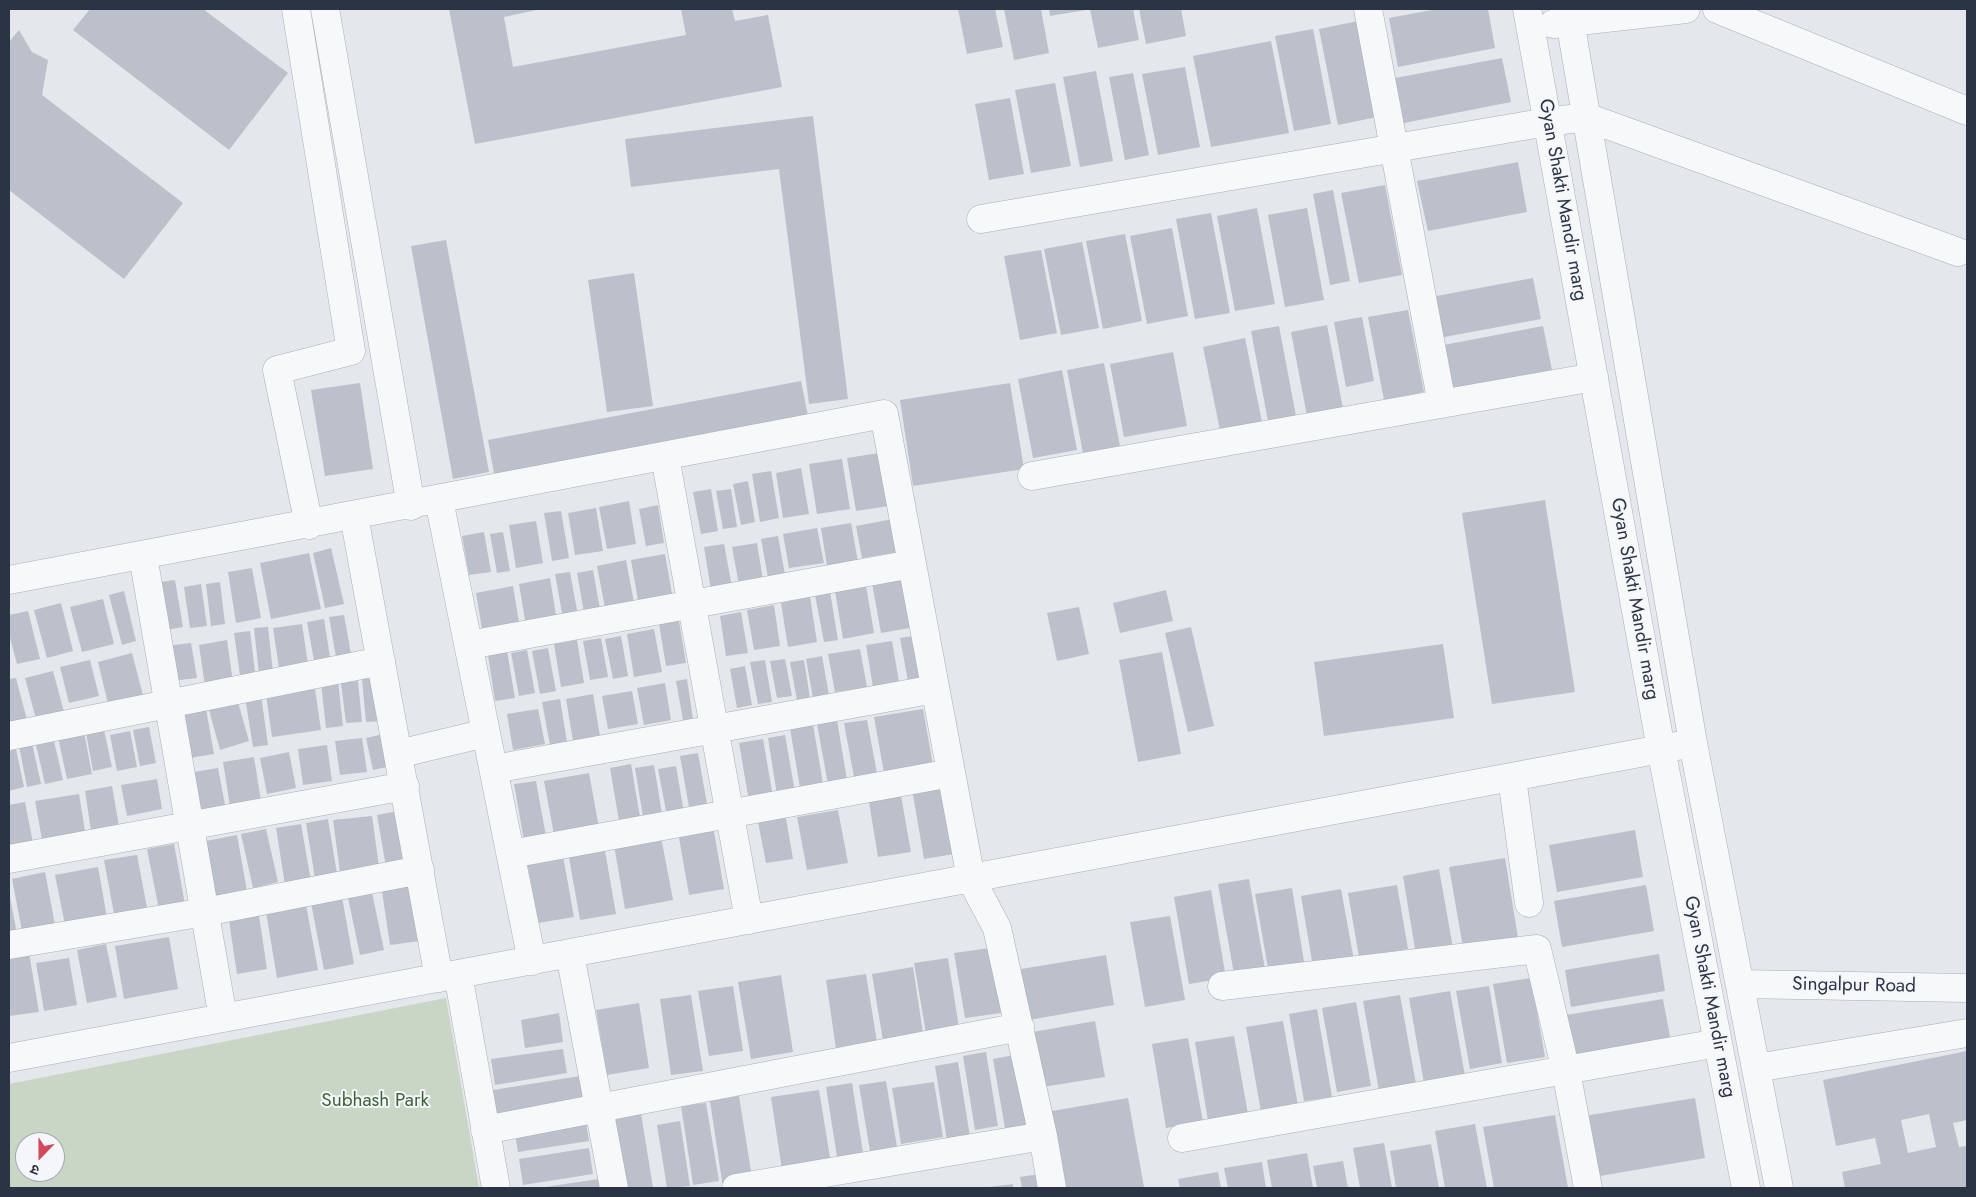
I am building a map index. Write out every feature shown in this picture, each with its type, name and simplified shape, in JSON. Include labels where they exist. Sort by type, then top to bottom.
[{"type":"street","points":[[296,9],[351,351],[277,370],[310,525]]},
{"type":"street","points":[[325,9],[411,506]]},
{"type":"street","points":[[1368,9],[1442,404]]},
{"type":"street","points":[[1529,18],[1686,9]]},
{"type":"street","points":[[1717,9],[1967,111]]},
{"type":"street","name":"Gyan Shakti Mandir marg","points":[[1569,15],[1693,743],[1779,1188]]},
{"type":"street","name":"Gyan Shakti Mandir marg","points":[[1529,18],[1661,749],[1746,1188]]},
{"type":"street","points":[[981,219],[1586,117],[1958,252]]},
{"type":"street","points":[[1032,476],[1594,377]]},
{"type":"street","points":[[9,580],[411,506],[884,414],[971,879],[997,928],[1044,1136],[1052,1188]]},
{"type":"street","points":[[665,457],[749,920]]},
{"type":"street","points":[[439,500],[532,961]]},
{"type":"street","points":[[354,516],[420,870],[449,976],[485,1130],[496,1188]]},
{"type":"street","points":[[143,556],[222,1018]]},
{"type":"street","points":[[469,646],[912,564]]},
{"type":"street","points":[[9,736],[381,661]]},
{"type":"street","points":[[494,769],[935,689]]},
{"type":"street","points":[[398,754],[486,733]]},
{"type":"street","points":[[9,1058],[1693,743]]},
{"type":"street","points":[[511,854],[951,773]]},
{"type":"street","points":[[1512,778],[1529,904]]},
{"type":"street","points":[[9,859],[405,786]]},
{"type":"street","points":[[9,945],[205,912],[420,870]]},
{"type":"street","points":[[1222,986],[1537,949],[1566,1071],[1588,1188]]},
{"type":"street","points":[[570,954],[614,1188]]},
{"type":"street","name":"Singalpur Road","points":[[1740,984],[1967,988]]},
{"type":"street","points":[[485,1130],[1020,1028]]},
{"type":"street","points":[[1756,1068],[1967,1033]]},
{"type":"street","points":[[1182,1138],[1718,1043]]},
{"type":"street","points":[[736,1188],[1044,1136]]},
{"type":"green space","name":"Subhash Park","points":[[446,998],[479,1188],[9,1188],[9,1084]]},
{"type":"building","points":[[90,9],[203,9],[288,73],[229,150],[73,30]]},
{"type":"building","points":[[449,9],[541,9],[504,17],[513,67],[686,35],[681,9],[732,9],[735,21],[768,15],[782,87],[475,144]]},
{"type":"building","points":[[958,9],[995,9],[1003,47],[967,54]]},
{"type":"building","points":[[1004,9],[1041,9],[1049,53],[1014,60]]},
{"type":"building","points":[[1049,9],[1086,9],[1086,10],[1050,16]]},
{"type":"building","points":[[1090,9],[1133,9],[1139,40],[1098,48]]},
{"type":"building","points":[[1139,9],[1181,9],[1186,36],[1146,44]]},
{"type":"building","points":[[1437,9],[1488,9],[1495,48],[1398,67],[1389,18]]},
{"type":"building","points":[[1358,21],[1377,117],[1338,125],[1319,29]]},
{"type":"building","points":[[1313,29],[1331,124],[1294,131],[1275,36]]},
{"type":"building","points":[[19,30],[32,52],[48,60],[42,95],[183,203],[124,279],[9,190],[9,42]]},
{"type":"building","points":[[1271,41],[1289,133],[1211,147],[1193,56]]},
{"type":"building","points":[[1502,58],[1511,102],[1404,123],[1395,78]]},
{"type":"building","points":[[1185,67],[1200,147],[1158,155],[1142,74]]},
{"type":"building","points":[[1096,71],[1113,161],[1080,167],[1063,77]]},
{"type":"building","points":[[1133,73],[1149,155],[1125,160],[1109,77]]},
{"type":"building","points":[[1055,83],[1071,166],[1031,173],[1015,90]]},
{"type":"building","points":[[1010,98],[1024,174],[989,180],[975,104]]},
{"type":"building","points":[[813,116],[848,399],[809,404],[779,169],[631,187],[625,139]]},
{"type":"building","points":[[1518,162],[1527,212],[1428,231],[1417,181]]},
{"type":"building","points":[[1385,185],[1402,275],[1359,283],[1341,193]]},
{"type":"building","points":[[1333,190],[1350,281],[1330,285],[1313,194]]},
{"type":"building","points":[[1257,208],[1275,304],[1235,311],[1217,216]]},
{"type":"building","points":[[1307,208],[1324,300],[1285,307],[1268,215]]},
{"type":"building","points":[[1211,213],[1230,313],[1195,319],[1176,219]]},
{"type":"building","points":[[1172,228],[1188,316],[1147,324],[1130,236]]},
{"type":"building","points":[[1125,234],[1142,321],[1103,329],[1086,241]]},
{"type":"building","points":[[446,240],[489,472],[453,479],[411,246]]},
{"type":"building","points":[[1082,242],[1099,328],[1061,335],[1044,249]]},
{"type":"building","points":[[1041,250],[1057,333],[1020,340],[1004,256]]},
{"type":"building","points":[[634,273],[653,406],[607,412],[588,280]]},
{"type":"building","points":[[1533,278],[1541,319],[1439,338],[1431,297]]},
{"type":"building","points":[[1408,310],[1424,392],[1384,400],[1368,317]]},
{"type":"building","points":[[1362,317],[1374,381],[1346,387],[1334,322]]},
{"type":"building","points":[[1327,325],[1344,414],[1308,421],[1291,332]]},
{"type":"building","points":[[1279,326],[1296,416],[1268,421],[1251,331]]},
{"type":"building","points":[[1543,326],[1552,370],[1452,388],[1444,345]]},
{"type":"building","points":[[1245,338],[1263,427],[1221,435],[1203,347]]},
{"type":"building","points":[[1173,352],[1187,426],[1124,437],[1110,364]]},
{"type":"building","points":[[1104,363],[1120,446],[1083,453],[1067,370]]},
{"type":"building","points":[[1062,370],[1077,450],[1033,458],[1018,379]]},
{"type":"building","points":[[801,381],[809,421],[495,479],[488,440]]},
{"type":"building","points":[[360,383],[373,469],[325,476],[311,390]]},
{"type":"building","points":[[1010,383],[1024,469],[913,486],[900,400]]},
{"type":"building","points":[[879,453],[889,506],[856,511],[847,458]]},
{"type":"building","points":[[842,459],[850,509],[817,514],[809,464]]},
{"type":"building","points":[[801,468],[809,514],[783,518],[776,473]]},
{"type":"building","points":[[771,471],[779,518],[760,522],[752,474]]},
{"type":"building","points":[[748,481],[755,522],[741,525],[733,484]]},
{"type":"building","points":[[711,489],[718,531],[701,534],[693,492]]},
{"type":"building","points":[[731,489],[737,527],[723,529],[716,491]]},
{"type":"building","points":[[1545,500],[1575,692],[1492,704],[1462,513]]},
{"type":"building","points":[[629,501],[636,544],[607,549],[599,507]]},
{"type":"building","points":[[658,505],[664,543],[646,546],[639,509]]},
{"type":"building","points":[[596,508],[603,551],[575,555],[568,513]]},
{"type":"building","points":[[561,511],[569,558],[552,561],[544,513]]},
{"type":"building","points":[[893,519],[898,552],[862,558],[856,526]]},
{"type":"building","points":[[536,521],[543,563],[516,568],[509,525]]},
{"type":"building","points":[[851,523],[859,567],[828,572],[821,528]]},
{"type":"building","points":[[817,528],[824,563],[789,568],[783,534]]},
{"type":"building","points":[[484,532],[491,572],[469,575],[462,536]]},
{"type":"building","points":[[503,532],[510,571],[497,573],[490,534]]},
{"type":"building","points":[[778,536],[786,580],[769,583],[761,539]]},
{"type":"building","points":[[757,543],[764,586],[740,590],[732,547]]},
{"type":"building","points":[[724,544],[733,592],[712,596],[704,547]]},
{"type":"building","points":[[331,548],[344,604],[325,608],[313,553]]},
{"type":"building","points":[[309,553],[321,609],[271,619],[260,563]]},
{"type":"building","points":[[665,554],[673,600],[639,606],[631,560]]},
{"type":"building","points":[[626,560],[635,608],[606,613],[597,566]]},
{"type":"building","points":[[252,568],[261,618],[236,623],[228,572]]},
{"type":"building","points":[[593,570],[601,615],[585,618],[577,573]]},
{"type":"building","points":[[570,572],[578,616],[563,619],[555,574]]},
{"type":"building","points":[[906,577],[915,627],[881,633],[872,583]]},
{"type":"building","points":[[550,578],[557,621],[526,626],[519,584]]},
{"type":"building","points":[[175,580],[183,627],[161,631],[153,583]]},
{"type":"building","points":[[220,582],[225,624],[211,626],[206,584]]},
{"type":"building","points":[[201,584],[207,626],[190,628],[184,587]]},
{"type":"building","points":[[513,586],[520,629],[483,635],[476,593]]},
{"type":"building","points":[[866,586],[874,633],[843,639],[835,591]]},
{"type":"building","points":[[1166,590],[1173,621],[1120,633],[1113,603]]},
{"type":"building","points":[[124,591],[136,641],[122,645],[109,595]]},
{"type":"building","points":[[830,592],[838,640],[824,642],[815,595]]},
{"type":"building","points":[[810,597],[817,642],[788,647],[781,603]]},
{"type":"building","points":[[103,599],[114,644],[82,652],[70,607]]},
{"type":"building","points":[[61,603],[73,651],[47,658],[34,610]]},
{"type":"building","points":[[774,605],[780,646],[754,650],[747,610]]},
{"type":"building","points":[[1079,607],[1089,654],[1057,661],[1047,613]]},
{"type":"building","points":[[28,611],[40,659],[17,664],[9,634],[9,615]]},
{"type":"building","points":[[741,612],[748,653],[726,656],[720,616]]},
{"type":"building","points":[[344,615],[353,665],[338,668],[329,617]]},
{"type":"building","points":[[678,615],[686,663],[666,666],[658,618]]},
{"type":"building","points":[[324,619],[332,670],[316,672],[307,622]]},
{"type":"building","points":[[302,624],[309,671],[280,675],[273,628]]},
{"type":"building","points":[[268,627],[273,672],[259,674],[254,628]]},
{"type":"building","points":[[1191,627],[1214,726],[1188,732],[1165,633]]},
{"type":"building","points":[[654,629],[662,672],[634,677],[627,634]]},
{"type":"building","points":[[250,631],[256,680],[241,682],[234,633]]},
{"type":"building","points":[[919,635],[926,678],[908,681],[900,638]]},
{"type":"building","points":[[621,636],[628,676],[613,679],[605,639]]},
{"type":"building","points":[[601,638],[608,677],[590,680],[583,641]]},
{"type":"building","points":[[227,640],[233,682],[205,686],[199,645]]},
{"type":"building","points":[[577,640],[584,683],[561,687],[554,644]]},
{"type":"building","points":[[892,641],[899,682],[873,687],[866,645]]},
{"type":"building","points":[[191,643],[197,678],[171,681],[165,646]]},
{"type":"building","points":[[1443,644],[1454,718],[1324,736],[1314,662]]},
{"type":"building","points":[[548,648],[556,691],[540,694],[532,651]]},
{"type":"building","points":[[860,649],[867,687],[835,692],[828,654]]},
{"type":"building","points":[[527,650],[535,693],[519,696],[511,653]]},
{"type":"building","points":[[507,651],[515,698],[495,701],[488,655]]},
{"type":"building","points":[[1162,652],[1181,754],[1138,762],[1119,660]]},
{"type":"building","points":[[132,653],[145,703],[110,712],[98,662]]},
{"type":"building","points":[[822,656],[829,695],[813,698],[806,659]]},
{"type":"building","points":[[785,659],[792,696],[777,698],[770,661]]},
{"type":"building","points":[[90,660],[99,696],[69,703],[60,667]]},
{"type":"building","points":[[765,660],[772,702],[758,704],[750,662]]},
{"type":"building","points":[[804,660],[810,698],[797,700],[790,662]]},
{"type":"building","points":[[745,666],[752,705],[737,708],[730,669]]},
{"type":"building","points":[[53,671],[64,712],[36,719],[25,678]]},
{"type":"building","points":[[16,678],[27,720],[9,725],[9,679]]},
{"type":"building","points":[[378,678],[382,721],[366,722],[362,679]]},
{"type":"building","points":[[687,679],[693,719],[683,720],[676,681]]},
{"type":"building","points":[[338,681],[343,726],[326,728],[321,683]]},
{"type":"building","points":[[358,681],[362,722],[346,723],[341,683]]},
{"type":"building","points":[[665,683],[671,720],[644,725],[637,688]]},
{"type":"building","points":[[315,689],[321,730],[272,737],[266,695]]},
{"type":"building","points":[[632,691],[638,724],[608,729],[602,696]]},
{"type":"building","points":[[593,694],[600,736],[573,741],[566,699]]},
{"type":"building","points":[[261,695],[268,745],[253,747],[245,697]]},
{"type":"building","points":[[560,699],[567,742],[550,745],[542,702]]},
{"type":"building","points":[[238,702],[249,741],[220,750],[209,710]]},
{"type":"building","points":[[206,709],[214,754],[189,758],[182,713]]},
{"type":"building","points":[[538,709],[545,744],[513,750],[507,714]]},
{"type":"building","points":[[923,709],[933,765],[884,773],[874,717]]},
{"type":"building","points":[[837,720],[848,786],[829,790],[817,724]]},
{"type":"building","points":[[867,720],[879,784],[856,788],[844,723]]},
{"type":"building","points":[[813,724],[824,790],[801,794],[790,728]]},
{"type":"building","points":[[149,727],[156,763],[140,766],[133,730]]},
{"type":"building","points":[[104,730],[112,767],[93,771],[86,733]]},
{"type":"building","points":[[130,731],[137,767],[117,771],[110,735]]},
{"type":"building","points":[[84,732],[92,774],[67,779],[58,737]]},
{"type":"building","points":[[384,734],[391,766],[373,770],[366,738]]},
{"type":"building","points":[[785,735],[795,792],[777,795],[768,738]]},
{"type":"building","points":[[362,738],[367,772],[340,775],[335,741]]},
{"type":"building","points":[[763,739],[773,797],[749,801],[739,743]]},
{"type":"building","points":[[54,741],[63,780],[45,784],[36,745]]},
{"type":"building","points":[[32,743],[41,784],[27,787],[19,746]]},
{"type":"building","points":[[327,745],[332,781],[303,785],[298,749]]},
{"type":"building","points":[[16,749],[24,787],[9,791],[9,751]]},
{"type":"building","points":[[289,752],[296,788],[267,794],[260,758]]},
{"type":"building","points":[[698,753],[707,804],[689,807],[680,756]]},
{"type":"building","points":[[254,757],[261,801],[230,806],[223,762]]},
{"type":"building","points":[[631,764],[640,817],[619,821],[610,768]]},
{"type":"building","points":[[654,765],[662,814],[643,817],[635,768]]},
{"type":"building","points":[[676,766],[684,813],[667,816],[658,769]]},
{"type":"building","points":[[218,768],[226,810],[202,814],[194,772]]},
{"type":"building","points":[[589,773],[600,833],[555,840],[544,781]]},
{"type":"building","points":[[157,779],[162,809],[127,816],[121,785]]},
{"type":"building","points":[[536,781],[547,842],[525,846],[514,784]]},
{"type":"building","points":[[948,783],[960,853],[924,859],[912,789]]},
{"type":"building","points":[[112,786],[120,832],[92,837],[85,791]]},
{"type":"building","points":[[900,790],[911,852],[878,857],[868,796]]},
{"type":"building","points":[[79,794],[86,837],[43,845],[35,801]]},
{"type":"building","points":[[25,802],[34,848],[9,852],[9,805]]},
{"type":"building","points":[[784,807],[793,859],[766,863],[756,812]]},
{"type":"building","points":[[838,810],[848,863],[807,870],[797,817]]},
{"type":"building","points":[[398,811],[407,863],[386,867],[377,815]]},
{"type":"building","points":[[372,816],[379,867],[340,872],[333,820]]},
{"type":"building","points":[[328,819],[338,880],[316,884],[306,823]]},
{"type":"building","points":[[301,824],[311,881],[285,885],[276,828]]},
{"type":"building","points":[[713,826],[724,889],[689,895],[678,832]]},
{"type":"building","points":[[266,829],[278,882],[253,888],[241,834]]},
{"type":"building","points":[[1635,830],[1643,877],[1557,892],[1549,845]]},
{"type":"building","points":[[237,835],[247,891],[216,896],[206,841]]},
{"type":"building","points":[[661,837],[673,900],[625,909],[614,845]]},
{"type":"building","points":[[174,844],[186,910],[160,915],[147,849]]},
{"type":"building","points":[[604,845],[616,914],[580,920],[568,852]]},
{"type":"building","points":[[137,855],[148,913],[115,919],[104,860]]},
{"type":"building","points":[[563,856],[574,917],[538,923],[527,862]]},
{"type":"building","points":[[1505,858],[1518,938],[1463,947],[1449,867]]},
{"type":"building","points":[[98,867],[107,918],[65,925],[55,875]]},
{"type":"building","points":[[1439,869],[1453,948],[1416,955],[1403,876]]},
{"type":"building","points":[[45,872],[56,930],[23,936],[12,879]]},
{"type":"building","points":[[1249,879],[1265,969],[1234,974],[1218,884]]},
{"type":"building","points":[[411,881],[420,941],[390,945],[381,885]]},
{"type":"building","points":[[1397,885],[1408,949],[1359,957],[1348,893]]},
{"type":"building","points":[[1646,885],[1654,931],[1562,947],[1554,901]]},
{"type":"building","points":[[371,888],[384,950],[360,955],[347,893]]},
{"type":"building","points":[[1292,888],[1306,974],[1270,980],[1255,894]]},
{"type":"building","points":[[1341,889],[1355,966],[1314,973],[1301,896]]},
{"type":"building","points":[[1211,890],[1226,978],[1189,984],[1174,897]]},
{"type":"building","points":[[9,892],[18,939],[9,941]]},
{"type":"building","points":[[342,897],[354,964],[324,970],[311,903]]},
{"type":"building","points":[[305,899],[318,970],[277,978],[265,906]]},
{"type":"building","points":[[258,909],[267,969],[237,974],[228,914]]},
{"type":"building","points":[[1170,916],[1185,1000],[1145,1007],[1130,922]]},
{"type":"building","points":[[169,937],[178,989],[124,999],[115,946]]},
{"type":"building","points":[[106,944],[117,997],[87,1003],[77,950]]},
{"type":"building","points":[[990,948],[1001,1013],[965,1018],[954,953]]},
{"type":"building","points":[[29,953],[39,1012],[9,1016],[9,956]]},
{"type":"building","points":[[1659,954],[1665,991],[1571,1007],[1565,970]]},
{"type":"building","points":[[1106,955],[1114,1005],[1029,1020],[1021,969]]},
{"type":"building","points":[[69,958],[77,1005],[44,1011],[36,963]]},
{"type":"building","points":[[948,958],[959,1028],[926,1033],[914,963]]},
{"type":"building","points":[[913,967],[924,1040],[884,1047],[872,974]]},
{"type":"building","points":[[866,974],[877,1042],[836,1049],[826,980]]},
{"type":"building","points":[[781,975],[793,1052],[751,1059],[738,982]]},
{"type":"building","points":[[1531,978],[1545,1057],[1507,1063],[1493,984]]},
{"type":"building","points":[[733,986],[743,1051],[709,1056],[698,991]]},
{"type":"building","points":[[1489,986],[1502,1063],[1470,1069],[1456,991]]},
{"type":"building","points":[[1450,991],[1465,1076],[1424,1083],[1409,998]]},
{"type":"building","points":[[691,995],[703,1071],[671,1075],[660,999]]},
{"type":"building","points":[[1400,995],[1416,1084],[1379,1091],[1363,1001]]},
{"type":"building","points":[[1663,999],[1671,1042],[1574,1058],[1566,1015]]},
{"type":"building","points":[[1356,1002],[1371,1086],[1337,1092],[1322,1008]]},
{"type":"building","points":[[639,1003],[649,1068],[607,1075],[596,1010]]},
{"type":"building","points":[[1317,1009],[1332,1097],[1304,1101],[1289,1014]]},
{"type":"building","points":[[559,1013],[563,1042],[525,1048],[521,1020]]},
{"type":"building","points":[[1095,1021],[1105,1077],[1043,1087],[1033,1032]]},
{"type":"building","points":[[1283,1021],[1299,1111],[1262,1117],[1246,1027]]},
{"type":"building","points":[[1234,1036],[1248,1114],[1208,1121],[1195,1042]]},
{"type":"building","points":[[1188,1038],[1203,1122],[1166,1128],[1152,1044]]},
{"type":"building","points":[[563,1049],[567,1073],[495,1085],[491,1059]]},
{"type":"building","points":[[1967,1051],[1967,1120],[1953,1123],[1959,1147],[1967,1146],[1967,1188],[1845,1188],[1842,1172],[1881,1164],[1875,1138],[1836,1146],[1823,1080]],"holes":[[[1929,1114],[1936,1147],[1908,1153],[1901,1120]]]},
{"type":"building","points":[[986,1052],[998,1126],[975,1130],[963,1056]]},
{"type":"building","points":[[1019,1054],[1031,1130],[1006,1134],[993,1059]]},
{"type":"building","points":[[958,1062],[971,1143],[948,1147],[935,1066]]},
{"type":"building","points":[[580,1076],[585,1105],[498,1118],[493,1090]]},
{"type":"building","points":[[886,1081],[899,1159],[872,1163],[859,1085]]},
{"type":"building","points":[[934,1082],[943,1137],[901,1144],[892,1088]]},
{"type":"building","points":[[852,1083],[864,1159],[838,1163],[826,1087]]},
{"type":"building","points":[[819,1090],[832,1170],[783,1177],[771,1097]]},
{"type":"building","points":[[739,1096],[753,1184],[723,1188],[710,1101]]},
{"type":"building","points":[[1128,1098],[1144,1187],[1060,1188],[1046,1112]]},
{"type":"building","points":[[1695,1098],[1705,1158],[1594,1177],[1584,1116]]},
{"type":"building","points":[[706,1103],[719,1181],[693,1185],[681,1106]]},
{"type":"building","points":[[640,1107],[653,1188],[623,1188],[611,1111]]},
{"type":"building","points":[[1555,1115],[1568,1188],[1494,1188],[1483,1127]]},
{"type":"building","points":[[585,1117],[589,1141],[518,1152],[514,1128]]},
{"type":"building","points":[[680,1121],[690,1186],[667,1188],[657,1125]]},
{"type":"building","points":[[1475,1124],[1487,1188],[1445,1188],[1435,1131]]},
{"type":"building","points":[[1384,1143],[1392,1188],[1360,1188],[1353,1148]]},
{"type":"building","points":[[1431,1144],[1439,1188],[1396,1188],[1390,1151]]},
{"type":"building","points":[[589,1148],[593,1174],[523,1185],[519,1159]]},
{"type":"building","points":[[1307,1153],[1313,1188],[1272,1188],[1267,1160]]},
{"type":"building","points":[[1343,1161],[1348,1188],[1317,1188],[1313,1166]]},
{"type":"building","points":[[1262,1162],[1266,1188],[1228,1188],[1224,1168]]},
{"type":"building","points":[[1218,1172],[1221,1188],[1180,1188],[1178,1179]]},
{"type":"building","points":[[1046,1173],[1048,1188],[1022,1188],[1020,1177]]},
{"type":"building","points":[[599,1179],[600,1188],[545,1188],[545,1187]]},
{"type":"building","points":[[1013,1184],[1013,1188],[989,1188],[989,1187]]}]
